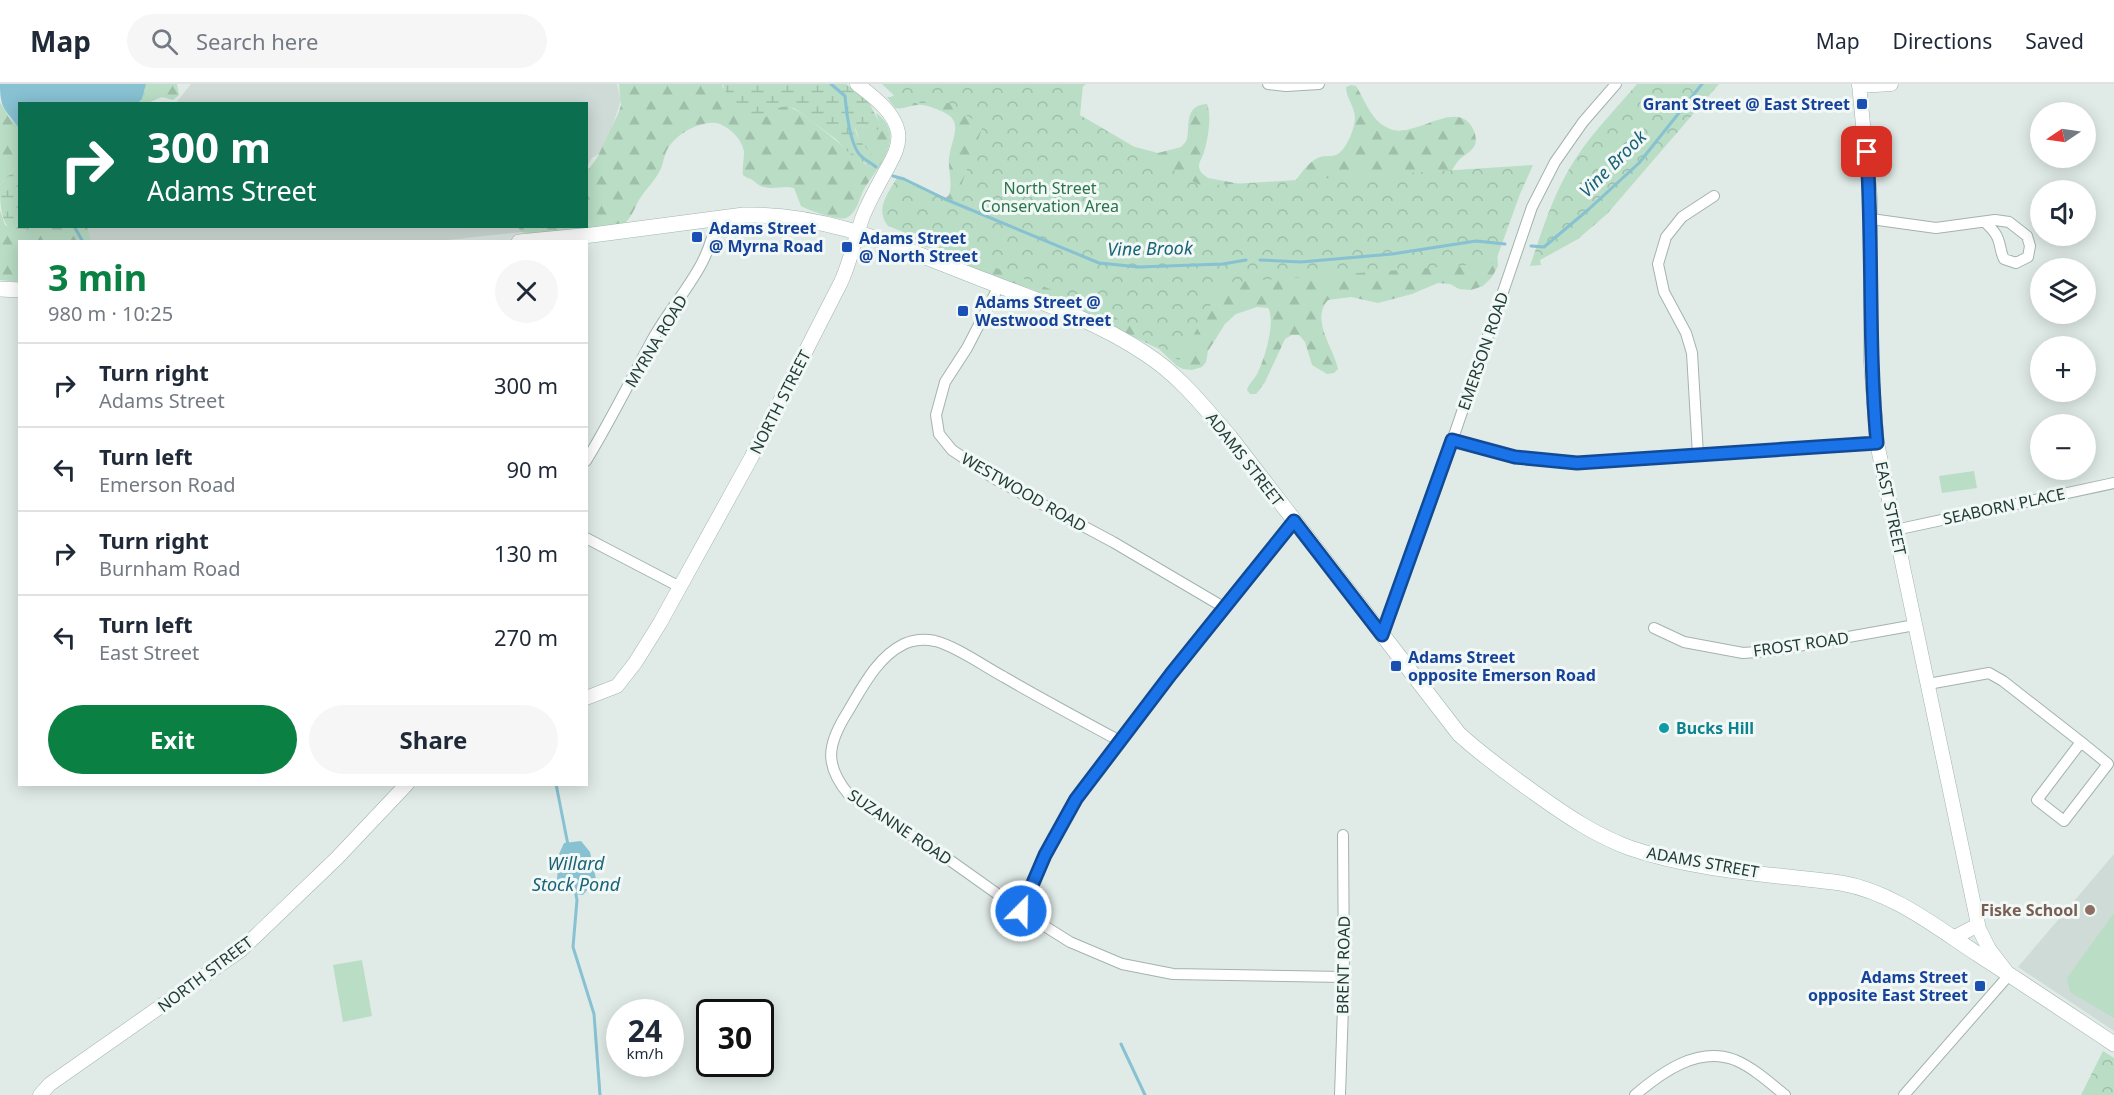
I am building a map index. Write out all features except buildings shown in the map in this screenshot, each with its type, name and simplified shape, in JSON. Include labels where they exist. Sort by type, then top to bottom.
[{"type":"main road","name":"ADAMS STREET","points":[[540,240],[744,215],[786,216],[819,221],[858,232],[1042,302],[1116,336],[1146,353],[1170,371],[1195,396],[1230,437],[1459,734],[1485,758],[1567,815],[1602,836],[1630,848],[1684,861],[1860,886],[1916,913],[2114,1044]]},
{"type":"main road","points":[[0,289],[18,290]]},
{"type":"street","name":"NORTH STREET","points":[[588,697],[616,686],[635,663],[654,633],[751,458],[848,267],[869,203],[894,155],[898,138],[896,124],[888,112],[857,84]]},
{"type":"street","points":[[1268,84],[1286,86],[1319,84]]},
{"type":"street","name":"EMERSON ROAD","points":[[1382,635],[1532,207],[1556,162],[1577,130],[1616,84]]},
{"type":"street","points":[[1859,85],[1890,84]]},
{"type":"street","name":"EAST STREET","points":[[1859,85],[1867,152],[1871,362],[1877,443],[1978,925],[1989,949],[2009,975]]},
{"type":"street","points":[[1698,455],[1692,353],[1686,333],[1664,292],[1658,264],[1666,237],[1682,217],[1714,196]]},
{"type":"street","name":"MYRNA ROAD","points":[[588,457],[655,336],[703,264],[712,241],[716,218]]},
{"type":"street","points":[[1870,219],[1936,228],[1995,220],[2009,222],[2029,241],[2028,256],[2022,262],[2016,263],[2004,259],[1999,250],[1998,238],[1985,222]]},
{"type":"street","name":"WESTWOOD ROAD","points":[[999,286],[967,348],[945,381],[936,415],[939,434],[952,450],[995,479],[1113,542],[1226,608]]},
{"type":"street","points":[[1452,440],[1515,457],[1577,463],[1877,443]]},
{"type":"street","name":"SEABORN PLACE","points":[[1895,530],[2114,483]]},
{"type":"street","points":[[1021,911],[1045,855],[1076,799],[1294,521]]},
{"type":"street","points":[[588,539],[680,587]]},
{"type":"street","name":"FROST ROAD","points":[[1654,628],[1684,642],[1743,653],[1770,651],[1915,625]]},
{"type":"street","name":"SUZANNE ROAD","points":[[1120,741],[965,655],[936,642],[918,640],[891,651],[874,670],[842,721],[830,751],[833,770],[849,795],[1070,942],[1122,964],[1173,974],[1344,977]]},
{"type":"street","points":[[1928,684],[1989,673],[2005,683],[2081,742],[2108,764],[2064,821],[2037,800],[2081,742]]},
{"type":"street","name":"NORTH STREET","points":[[40,1095],[50,1084],[241,950],[337,858],[405,786]]},
{"type":"street","name":"BRENT ROAD","points":[[1340,1095],[1344,977],[1343,835]]},
{"type":"street","points":[[1953,938],[1978,925]]},
{"type":"street","points":[[1904,1095],[2009,975]]},
{"type":"street","points":[[1635,1095],[1656,1077],[1691,1059],[1709,1055],[1736,1060],[1761,1075],[1785,1095]]},
{"type":"shaded area","points":[[191,84],[617,84],[621,100],[604,151],[592,158],[588,165],[588,102],[177,102]]},
{"type":"shaded area","points":[[84,228],[550,228],[447,240],[88,240]]},
{"type":"shaded area","name":"Fiske School","points":[[2114,854],[2114,1031],[2018,967]]},
{"type":"green space","points":[[146,84],[177,84],[179,95],[173,100],[162,97],[150,102],[140,102]]},
{"type":"green space","points":[[619,84],[723,84],[722,86],[736,102],[751,112],[766,116],[780,107],[792,108],[868,166],[874,157],[860,142],[855,127],[857,125],[874,129],[880,125],[876,113],[885,122],[890,132],[890,142],[882,163],[863,191],[855,210],[842,219],[801,206],[794,188],[760,186],[743,175],[744,152],[738,138],[721,124],[709,123],[694,127],[674,140],[666,152],[660,171],[624,224],[535,234],[521,232],[519,228],[588,228],[588,170],[597,158],[621,105]]},
{"type":"green space","points":[[723,84],[846,84],[869,103],[881,125],[878,130],[857,125],[855,128],[859,139],[878,164],[874,169],[850,154],[837,140],[794,108],[779,108],[764,117],[753,115],[733,101]]},
{"type":"green space","name":"North Street Conservation Area","points":[[882,84],[1083,84],[1080,115],[1201,186],[1533,165],[1495,263],[1223,283],[1179,361],[1128,324],[1091,305],[888,226],[882,213],[884,201],[898,176],[955,202],[983,126],[948,103],[902,103]]},
{"type":"green space","name":"North Street Conservation Area","points":[[1008,84],[1086,84],[1081,88],[1078,110],[1083,123],[1109,140],[1158,153],[1181,147],[1187,139],[1191,112],[1200,105],[1207,104],[1209,128],[1199,164],[1200,170],[1208,178],[1251,186],[1295,181],[1314,160],[1340,153],[1352,133],[1355,122],[1354,110],[1346,91],[1346,87],[1351,85],[1356,86],[1378,121],[1390,129],[1400,131],[1411,129],[1445,118],[1465,119],[1474,131],[1475,145],[1460,159],[1450,173],[1497,251],[1498,266],[1483,286],[1471,290],[1438,283],[1412,294],[1378,303],[1351,297],[1328,300],[1321,316],[1322,325],[1338,369],[1334,373],[1327,374],[1312,365],[1305,342],[1299,335],[1292,335],[1285,339],[1265,382],[1256,394],[1250,394],[1247,390],[1260,368],[1266,350],[1271,321],[1268,308],[1257,307],[1236,314],[1225,324],[1208,351],[1206,362],[1202,367],[1192,370],[1183,369],[1159,349],[1099,320],[1031,289],[998,281],[981,274],[945,253],[932,248],[916,246],[908,241],[907,236],[911,229],[949,195],[951,186],[949,158],[955,123],[946,113],[925,105],[895,108],[887,97],[899,92]]},
{"type":"green space","points":[[1637,84],[1719,84],[1607,214],[1578,239],[1540,260],[1541,265],[1530,266],[1551,206],[1575,159]]},
{"type":"green space","points":[[0,102],[18,126],[18,165],[0,185]]},
{"type":"green space","points":[[18,165],[18,228],[27,228],[22,234],[15,232],[5,223],[0,200],[0,185]]},
{"type":"green space","points":[[0,210],[5,225],[22,234],[27,228],[87,228],[91,240],[18,240],[18,282],[0,280]]},
{"type":"green space","points":[[1974,471],[1977,488],[1942,493],[1939,476]]},
{"type":"green space","points":[[2114,913],[2114,1018],[2070,992],[2067,978]]},
{"type":"green space","points":[[362,960],[372,1016],[343,1022],[333,965]]},
{"type":"green space","points":[[2103,1051],[2114,1058],[2114,1095],[2081,1095]]},
{"type":"water","points":[[0,84],[146,84],[139,102],[18,102],[18,127],[2,104]]},
{"type":"water","name":"Willard Stock Pond","points":[[581,841],[590,852],[596,879],[583,895],[567,893],[557,880],[559,854],[564,843]]},
{"type":"waterway","name":"Vine Brook","points":[[831,84],[845,96],[849,128],[857,151],[876,167]]},
{"type":"waterway","name":"Vine Brook","points":[[1531,246],[1544,247],[1639,163],[1702,84]]},
{"type":"waterway","name":"Vine Brook","points":[[893,176],[1099,263],[1139,267],[1223,264],[1246,260]]},
{"type":"waterway","points":[[75,228],[82,240]]},
{"type":"waterway","name":"Vine Brook","points":[[1260,260],[1301,262],[1392,254],[1476,241],[1505,244]]},
{"type":"waterway","points":[[556,786],[568,845]]},
{"type":"waterway","points":[[575,890],[577,900],[573,947],[594,1014],[600,1095]]},
{"type":"waterway","points":[[1121,1044],[1145,1095]]},
{"type":"place","name":"Grant Street @ East Street","points":[[1862,104]]},
{"type":"place","name":"Adams Street @ Myrna Road","points":[[697,237]]},
{"type":"place","name":"Adams Street @ North Street","points":[[847,247]]},
{"type":"place","name":"Adams Street @ Westwood Street","points":[[963,311]]},
{"type":"place","name":"Adams Street opposite Emerson Road","points":[[1396,666]]},
{"type":"place","name":"Bucks Hill","points":[[1664,728]]},
{"type":"place","name":"Fiske School","points":[[2090,910]]},
{"type":"place","name":"Adams Street opposite East Street","points":[[1980,986]]},
{"type":"route","points":[[1021,911],[1045,855],[1076,799],[1171,674],[1294,521],[1382,635],[1452,440],[1515,457],[1577,463],[1877,443],[1871,362],[1867,152]]}]
